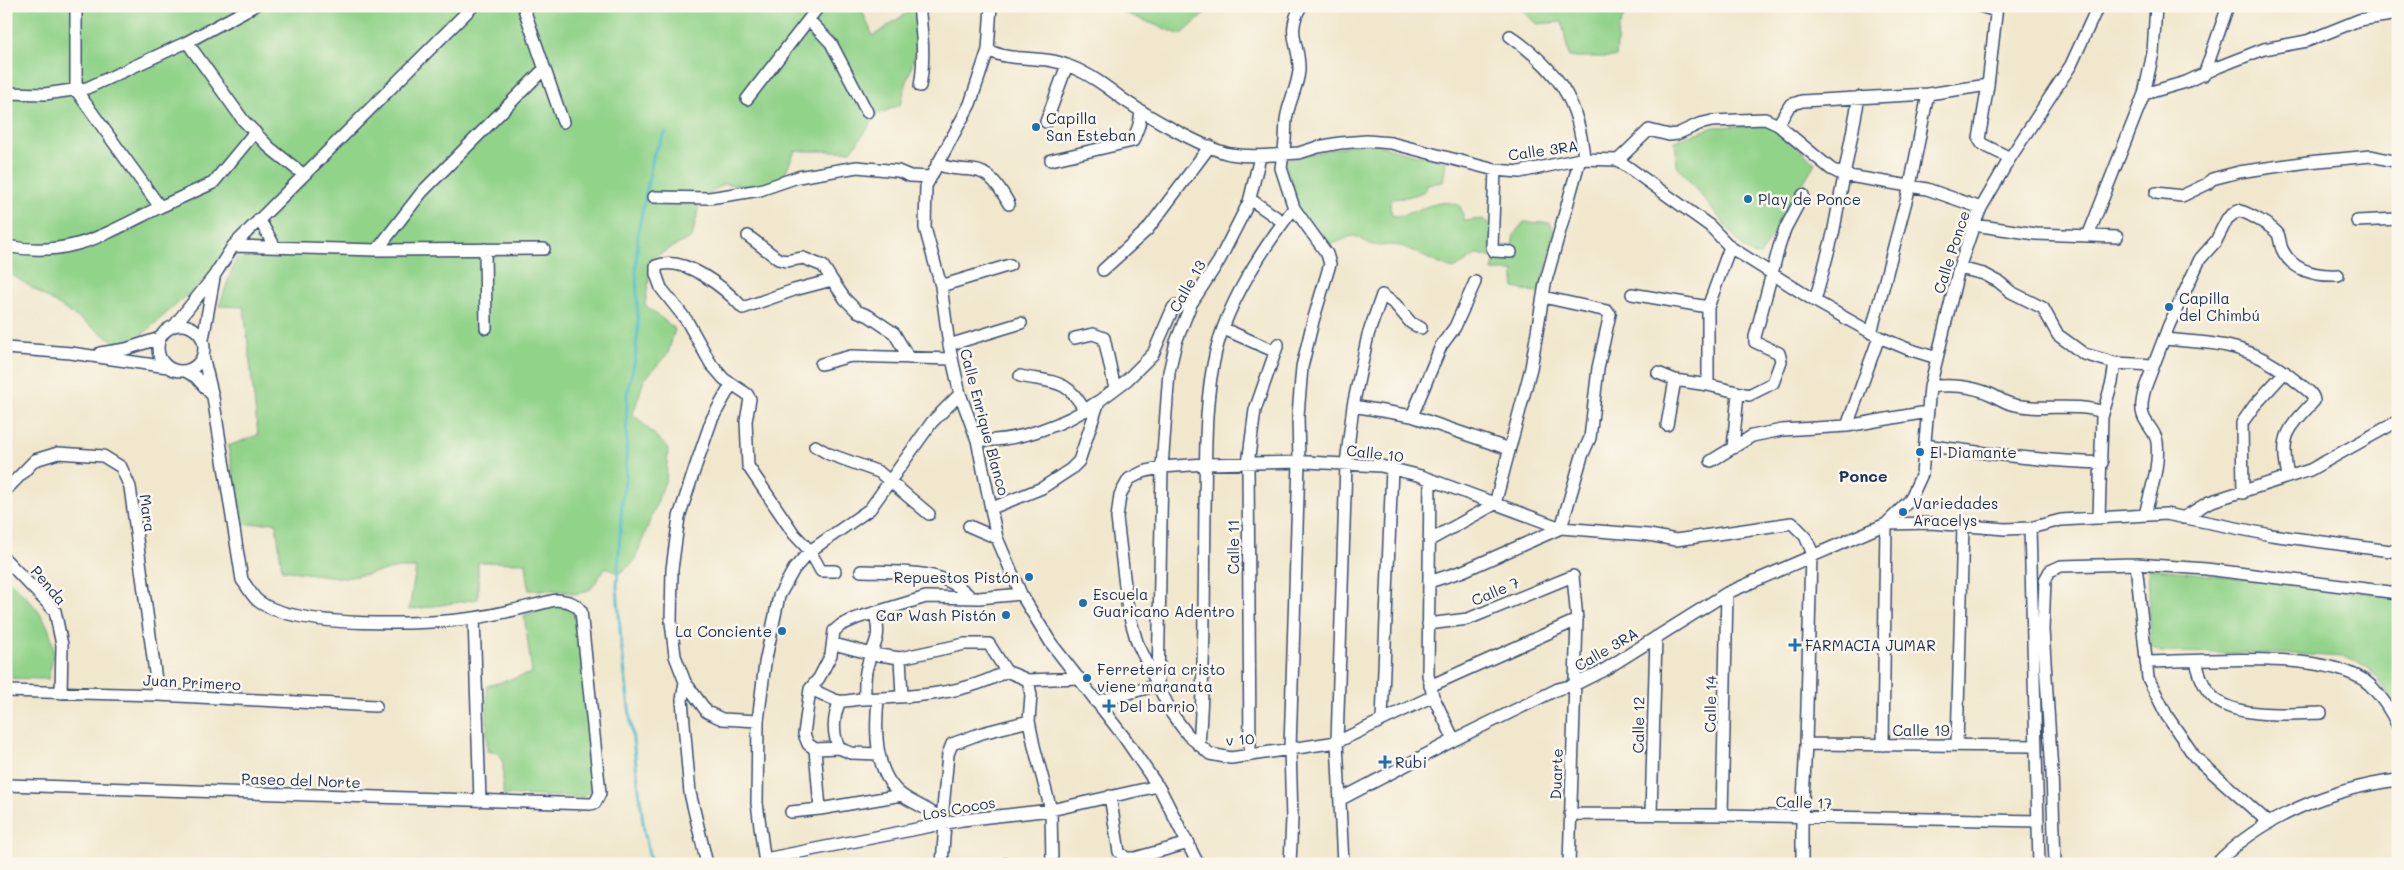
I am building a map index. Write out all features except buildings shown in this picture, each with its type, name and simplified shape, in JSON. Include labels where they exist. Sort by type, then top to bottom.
[{"type":"street","points":[[76,6],[76,90],[160,207]]},
{"type":"street","points":[[6,92],[45,94],[87,88],[188,42],[254,6]]},
{"type":"street","points":[[168,367],[160,357],[158,344],[160,338],[168,329],[174,326],[214,276],[233,246],[473,6]]},
{"type":"street","points":[[523,6],[563,122]]},
{"type":"street","points":[[747,99],[793,37],[819,6]]},
{"type":"street","points":[[919,6],[922,34],[920,86]]},
{"type":"street","name":"Calle Enrique Blanco","points":[[991,6],[988,50],[970,104],[947,149],[936,164],[926,186],[925,228],[941,286],[949,345],[960,394],[977,440],[997,538],[1021,594],[1051,643],[1158,786],[1189,843],[1198,864]]},
{"type":"street","points":[[1290,864],[1290,748],[1299,462],[1298,415],[1302,367],[1312,321],[1330,264],[1327,254],[1294,208],[1281,168],[1287,139],[1286,119],[1299,70],[1294,46],[1294,20],[1301,6]]},
{"type":"street","points":[[1980,6],[1996,8],[1988,85],[1979,139],[1982,144],[2010,158]]},
{"type":"street","name":"Calle Ponce","points":[[1886,524],[1910,500],[1922,474],[1930,387],[1936,358],[1959,268],[1974,225],[1981,208],[2010,158],[2071,65],[2098,6]]},
{"type":"street","points":[[2088,236],[2144,94],[2153,53],[2156,6]]},
{"type":"street","points":[[2204,75],[2228,6]]},
{"type":"street","points":[[2144,94],[2204,75],[2218,67],[2264,50],[2307,41],[2359,20],[2398,14]]},
{"type":"street","points":[[809,20],[831,43],[867,112]]},
{"type":"street","points":[[1430,540],[1495,504],[1531,368],[1543,297],[1561,220],[1582,159],[1582,132],[1572,102],[1548,68],[1534,54],[1510,36]]},
{"type":"street","points":[[188,42],[243,120],[304,175]]},
{"type":"street","name":"Calle 3RA","points":[[988,50],[1004,56],[1042,59],[1067,64],[1107,86],[1141,110],[1228,154],[1260,157],[1299,153],[1318,146],[1367,141],[1391,143],[1495,170],[1520,172],[1582,159],[1618,160]]},
{"type":"street","points":[[1046,122],[1067,64]]},
{"type":"street","points":[[377,250],[422,192],[544,69]]},
{"type":"street","points":[[1778,125],[1790,105],[1802,100],[1928,94],[1988,85]]},
{"type":"street","points":[[1847,426],[1875,335],[1910,186],[1928,94]]},
{"type":"street","points":[[1815,301],[1833,234],[1859,97]]},
{"type":"street","points":[[1051,160],[1133,141],[1139,126],[1141,110]]},
{"type":"street","points":[[1936,358],[1875,335],[1815,301],[1730,246],[1710,226],[1618,160],[1649,130],[1669,135],[1699,124],[1764,119],[1778,125],[1831,169],[1843,175],[1910,186],[1935,192],[1981,208]]},
{"type":"street","points":[[6,246],[64,248],[84,244],[213,183],[255,132]]},
{"type":"street","points":[[1103,270],[1147,230],[1210,146]]},
{"type":"street","points":[[2156,193],[2182,196],[2207,184],[2212,179],[2238,172],[2308,162],[2371,156],[2398,162]]},
{"type":"street","name":"Calle 13","points":[[1158,685],[1162,467],[1166,386],[1176,342],[1191,304],[1219,261],[1250,199],[1260,157]]},
{"type":"street","points":[[936,164],[948,169],[981,171],[998,186],[1009,204]]},
{"type":"street","points":[[654,197],[709,198],[760,190],[798,177],[857,167],[898,171],[910,176],[930,177]]},
{"type":"street","points":[[1495,170],[1492,247],[1494,250],[1511,252]]},
{"type":"street","points":[[1658,373],[1675,380],[1708,385],[1749,395],[1773,383],[1781,361],[1779,353],[1755,342],[1755,338],[1785,230],[1803,196]]},
{"type":"street","points":[[1250,199],[1284,222]]},
{"type":"street","points":[[1199,745],[1203,689],[1205,464],[1211,379],[1216,349],[1250,274],[1294,208]]},
{"type":"street","points":[[2145,515],[2153,484],[2157,440],[2143,416],[2142,401],[2153,365],[2200,259],[2216,241],[2227,219],[2238,210],[2249,214],[2278,234],[2283,250],[2291,263],[2309,273],[2338,276]]},
{"type":"street","points":[[259,218],[275,247]]},
{"type":"street","points":[[2357,221],[2398,219]]},
{"type":"street","points":[[1974,225],[2036,234],[2117,237]]},
{"type":"street","points":[[748,236],[778,259],[786,261],[803,258],[824,266],[844,299],[857,311],[869,316],[894,333],[909,358]]},
{"type":"street","points":[[233,246],[377,250],[544,249]]},
{"type":"street","points":[[1708,385],[1708,307],[1730,246]]},
{"type":"street","points":[[485,249],[486,328]]},
{"type":"street","points":[[832,280],[794,290],[743,308],[732,296],[708,278],[690,268],[663,263],[656,266],[656,274],[661,288],[687,321],[711,364],[731,386],[747,394],[750,399],[746,422],[748,466],[794,534],[810,551],[821,571],[835,571]]},
{"type":"street","points":[[941,286],[1010,266]]},
{"type":"street","points":[[1959,268],[1984,274],[1999,282],[2011,292],[2043,308],[2058,335],[2084,354],[2115,363],[2153,365]]},
{"type":"street","points":[[214,276],[203,339],[203,356],[213,397],[242,580],[257,600],[276,610],[315,619],[407,624],[474,618],[480,801]]},
{"type":"street","points":[[1412,416],[1441,346],[1456,327],[1475,282]]},
{"type":"street","points":[[1632,294],[1708,307]]},
{"type":"street","points":[[1343,864],[1337,742],[1346,464],[1353,406],[1368,335],[1382,295],[1395,304],[1411,323],[1421,328]]},
{"type":"street","points":[[1543,297],[1607,311],[1610,314],[1598,368],[1590,438],[1582,456],[1561,528]]},
{"type":"street","points":[[977,440],[993,441],[1008,438],[1060,423],[1085,412],[1115,389],[1153,354],[1173,308],[1176,305],[1191,304]]},
{"type":"street","points":[[949,345],[1021,323]]},
{"type":"street","points":[[174,326],[191,327],[203,339]]},
{"type":"street","name":"Calle 11","points":[[1224,329],[1276,347],[1255,410],[1248,464],[1250,754]]},
{"type":"street","points":[[1075,338],[1093,334],[1104,338],[1115,389]]},
{"type":"street","points":[[70,353],[105,353],[160,338]]},
{"type":"street","points":[[2164,339],[2198,340],[2233,346],[2254,353],[2285,372],[2314,398],[2288,429],[2284,456],[2288,477]]},
{"type":"street","points":[[6,348],[70,353],[185,371],[196,378],[213,397]]},
{"type":"street","points":[[185,371],[196,366],[203,356]]},
{"type":"street","points":[[821,364],[851,356],[952,359]]},
{"type":"street","points":[[2099,518],[2103,412],[2112,382],[2115,363]]},
{"type":"street","points":[[2243,493],[2242,423],[2254,406],[2285,372]]},
{"type":"street","points":[[1020,376],[1061,384],[1070,388],[1085,412]]},
{"type":"street","points":[[1667,425],[1675,380]]},
{"type":"street","points":[[1930,387],[1945,384],[1989,394],[2012,404],[2049,408],[2091,408],[2103,412]]},
{"type":"street","points":[[731,386],[712,419],[679,517],[672,569],[671,622],[675,656],[685,682],[707,712],[722,718],[758,720]]},
{"type":"street","points":[[1733,448],[1738,393]]},
{"type":"street","points":[[765,861],[757,803],[758,720],[765,663],[779,596],[794,569],[810,551],[870,509],[932,422],[960,394]]},
{"type":"street","points":[[992,508],[1042,488],[1071,469],[1079,461],[1099,401]]},
{"type":"street","points":[[1353,406],[1412,416],[1509,450]]},
{"type":"street","points":[[1711,461],[1752,436],[1782,430],[1847,426],[1927,412]]},
{"type":"street","points":[[2183,518],[2209,502],[2243,493],[2310,470],[2398,422]]},
{"type":"street","points":[[1924,445],[1955,448],[1990,455],[2102,463]]},
{"type":"street","points":[[816,446],[829,454],[879,472],[929,514]]},
{"type":"street","name":"Mara","points":[[6,490],[35,460],[58,453],[104,456],[121,466],[130,487],[158,695]]},
{"type":"street","name":"Calle 10","points":[[1205,464],[1299,462],[1392,468],[1430,479],[1561,528]]},
{"type":"street","name":"v 10","points":[[1205,464],[1162,467],[1143,472],[1129,479],[1120,495],[1118,518],[1128,611],[1137,642],[1172,714],[1199,745],[1210,754],[1231,758],[1337,742],[1382,720],[1432,691],[1576,620]]},
{"type":"street","points":[[1382,720],[1392,468]]},
{"type":"street","points":[[1430,479],[1428,624],[1432,691],[1454,740]]},
{"type":"street","points":[[1882,745],[1886,524],[1923,523],[2005,529],[2030,528],[2061,520],[2166,514],[2271,535],[2398,552]]},
{"type":"street","points":[[1429,582],[1464,571],[1561,528],[1648,534],[1676,540],[1773,524],[1792,523],[1805,536],[1812,555],[1802,864]]},
{"type":"street","name":"Calle 3RA","points":[[1341,799],[1454,740],[1558,689],[1574,685],[1604,670],[1727,593],[1886,524]]},
{"type":"street","points":[[1957,746],[1962,525]]},
{"type":"street","points":[[969,526],[997,538]]},
{"type":"street","points":[[2030,528],[2039,864]]},
{"type":"street","name":"Penda","points":[[6,560],[55,611],[62,645],[61,693]]},
{"type":"street","points":[[2136,564],[2148,678],[2167,716],[2195,757],[2269,823]]},
{"type":"street","points":[[2054,864],[2052,772],[2043,630],[2045,580],[2050,571],[2061,566],[2136,564],[2206,569],[2398,593]]},
{"type":"street","points":[[861,571],[931,576],[945,580],[965,591],[971,598]]},
{"type":"street","name":"Duarte","points":[[1569,864],[1576,620],[1574,578],[1571,575]]},
{"type":"street","name":"Calle 7","points":[[1428,624],[1468,619],[1571,575]]},
{"type":"street","name":"Calle 14","points":[[1722,815],[1727,593]]},
{"type":"street","points":[[820,809],[812,747],[804,734],[810,689],[819,678],[831,655],[834,644],[834,631],[841,625],[926,597],[971,598],[1021,594]]},
{"type":"street","name":"Paseo del Norte","points":[[6,785],[480,801],[595,803],[600,793],[581,611],[577,605],[568,601],[556,600],[474,618]]},
{"type":"street","points":[[865,699],[867,667],[879,630],[875,614]]},
{"type":"street","name":"Calle 12","points":[[1651,814],[1656,637]]},
{"type":"street","points":[[834,644],[872,654],[900,658],[965,644],[989,644],[1006,671],[1028,680],[1078,678]]},
{"type":"street","points":[[900,658],[902,696]]},
{"type":"street","points":[[2146,662],[2296,660],[2335,668],[2369,684],[2391,711],[2398,726]]},
{"type":"street","points":[[2196,661],[2201,678],[2212,696],[2223,705],[2250,712],[2282,714],[2321,713]]},
{"type":"street","points":[[810,689],[840,701],[934,694],[969,686],[994,678],[1006,671]]},
{"type":"street","points":[[1028,680],[1031,695],[1030,721],[1034,746],[1051,810],[1052,864]]},
{"type":"street","points":[[685,682],[682,700],[690,793],[707,864]]},
{"type":"street","points":[[1096,702],[1158,685]]},
{"type":"street","name":"Juan Primero","points":[[6,691],[158,695],[376,706]]},
{"type":"street","points":[[878,699],[878,754],[885,774],[902,795],[943,822]]},
{"type":"street","points":[[839,748],[834,738],[834,726],[835,713],[840,701]]},
{"type":"street","points":[[942,864],[948,754],[952,744],[982,733],[1030,721]]},
{"type":"street","name":"Calle 19","points":[[1806,744],[2036,746]]},
{"type":"street","points":[[812,747],[839,748],[851,753],[878,754]]},
{"type":"street","points":[[2216,864],[2225,855],[2269,823],[2308,805],[2369,784],[2398,780]]},
{"type":"street","name":"Los Cocos","points":[[765,861],[943,822],[1051,810],[1158,786]]},
{"type":"street","points":[[791,812],[902,795]]},
{"type":"street","points":[[1110,796],[1119,852],[1126,858],[1135,858],[1189,843]]},
{"type":"street","name":"Calle 17","points":[[1570,814],[2038,821]]},
{"type":"green space","points":[[6,6],[860,6],[873,36],[917,6],[922,31],[900,105],[878,114],[851,151],[795,151],[784,175],[769,188],[723,184],[700,201],[692,237],[652,258],[645,305],[675,329],[668,353],[644,380],[633,414],[668,448],[666,479],[634,562],[618,574],[606,567],[591,589],[577,594],[556,590],[529,590],[526,563],[478,562],[478,599],[409,610],[416,568],[399,568],[345,578],[282,570],[276,522],[243,525],[228,446],[258,435],[244,307],[219,306],[240,248],[126,349],[6,271]]},
{"type":"green space","points":[[1107,6],[1213,6],[1181,35]]},
{"type":"green space","points":[[1518,6],[1628,6],[1618,30],[1616,57],[1569,57],[1562,22],[1536,24]]},
{"type":"green space","name":"Play de Ponce","points":[[1771,125],[1815,163],[1760,255],[1752,254],[1743,247],[1677,166],[1675,141],[1714,127]]},
{"type":"green space","points":[[1366,142],[1446,162],[1443,182],[1426,184],[1425,191],[1408,197],[1391,199],[1390,208],[1393,216],[1402,215],[1435,204],[1451,203],[1460,206],[1465,221],[1483,219],[1491,226],[1494,246],[1512,246],[1514,234],[1524,222],[1550,223],[1554,232],[1540,293],[1514,288],[1514,271],[1492,271],[1495,258],[1478,254],[1454,269],[1404,247],[1373,245],[1355,236],[1325,245],[1301,218],[1284,160]]},
{"type":"green space","points":[[2148,568],[2398,596],[2398,708],[2367,666],[2344,657],[2292,654],[2160,652],[2151,647]]},
{"type":"green space","points":[[6,577],[22,592],[48,627],[53,652],[48,679],[6,678]]},
{"type":"green space","points":[[556,605],[573,610],[585,663],[594,787],[583,797],[503,795],[503,763],[498,753],[487,751],[487,686],[532,673],[524,615]]},
{"type":"waterway","points":[[653,864],[650,860],[644,830],[621,642],[617,586],[622,501],[626,475],[627,393],[635,360],[638,327],[636,268],[638,232],[654,153],[666,132]]},
{"type":"place","name":"Capilla San Esteban","points":[[1036,127]]},
{"type":"place","name":"Play de Ponce","points":[[1748,199]]},
{"type":"place","name":"Capilla del Chimbú","points":[[2169,307]]},
{"type":"place","name":"El Diamante","points":[[1920,452]]},
{"type":"place","name":"Variedades Aracelys","points":[[1903,512]]},
{"type":"place","name":"Repuestos Pistón","points":[[1029,577]]},
{"type":"place","name":"Escuela Guaricano Adentro","points":[[1083,603]]},
{"type":"place","name":"Car Wash Pistón","points":[[1006,615]]},
{"type":"place","name":"La Conciente","points":[[782,631]]},
{"type":"place","name":"FARMACIA JUMAR","points":[[1795,645]]},
{"type":"place","name":"Ferretería cristo viene maranata","points":[[1087,678]]},
{"type":"place","name":"Del barrio","points":[[1109,706]]},
{"type":"place","name":"Rubi","points":[[1385,762]]},
{"type":"district","name":"Ponce","points":[[1863,475]]}]
